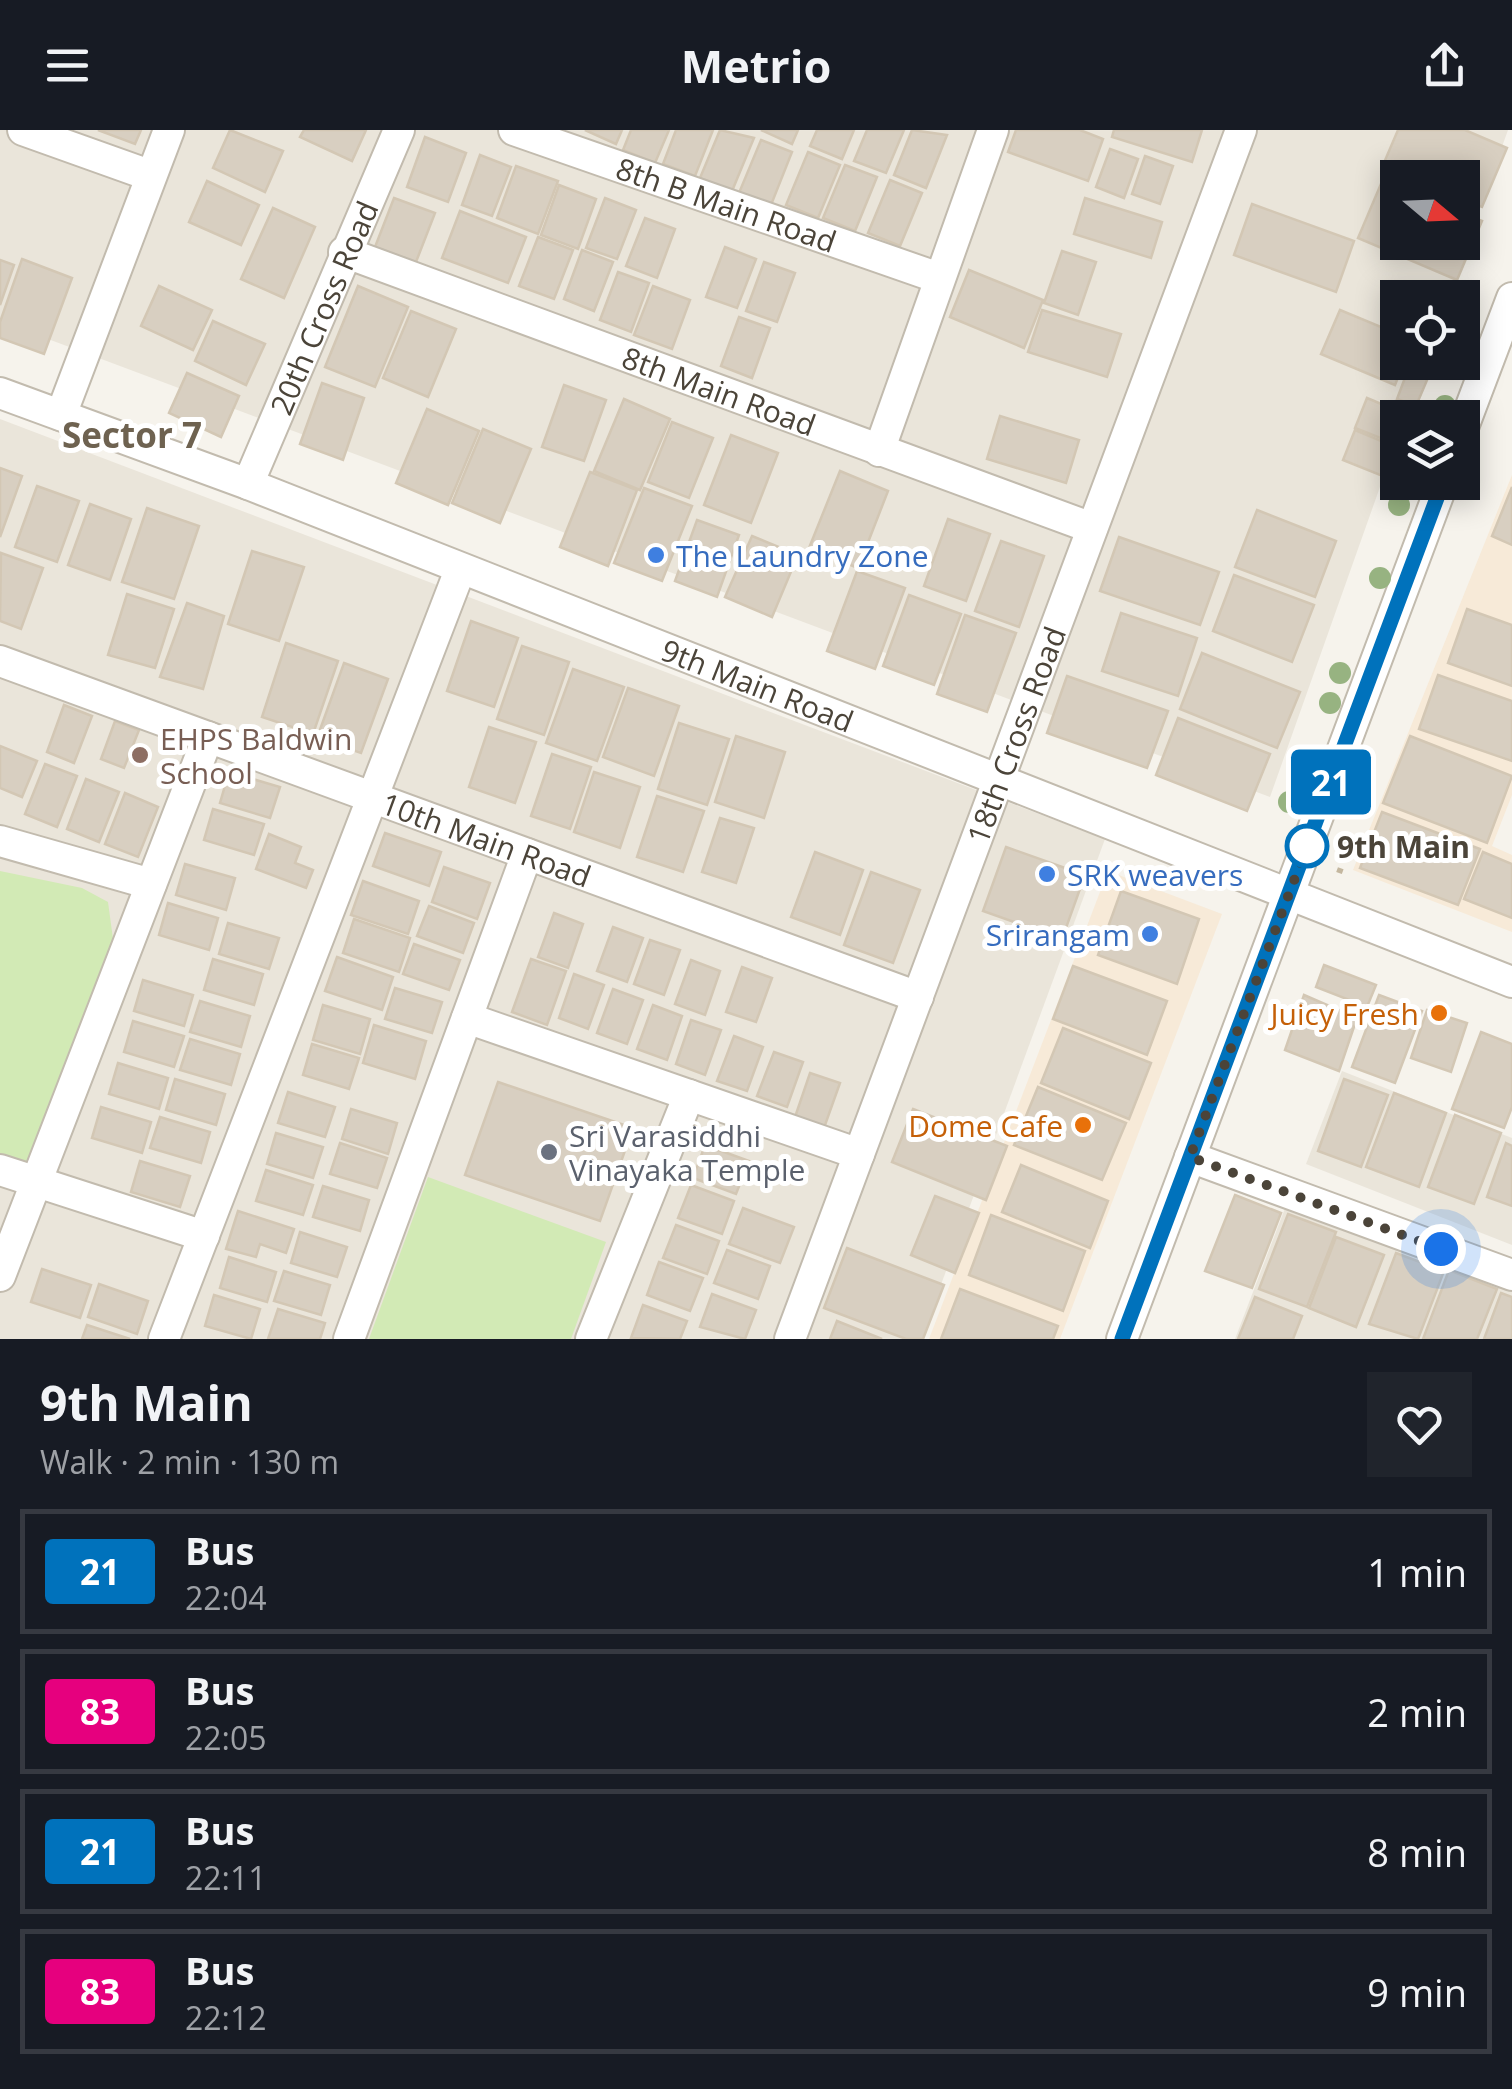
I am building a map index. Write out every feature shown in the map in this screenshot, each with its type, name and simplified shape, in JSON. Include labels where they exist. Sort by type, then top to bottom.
[{"type":"street","points":[[23,130],[149,176]]},
{"type":"street","points":[[61,415],[169,130]]},
{"type":"street","name":"20th Cross Road","points":[[248,484],[399,130]]},
{"type":"street","name":"8th B Main Road","points":[[514,130],[939,278]]},
{"type":"street","points":[[879,451],[993,130]]},
{"type":"street","name":"18th Cross Road","points":[[790,1339],[1240,130]]},
{"type":"street","name":"8th Main Road","points":[[344,252],[1092,528]]},
{"type":"street","points":[[1476,400],[1505,338],[1512,298]]},
{"type":"street","name":"9th Main Road","points":[[0,392],[248,484],[1512,982]]},
{"type":"street","points":[[1122,1339],[1436,500]]},
{"type":"street","points":[[164,1339],[460,570]]},
{"type":"street","name":"10th Main Road","points":[[0,660],[918,997]]},
{"type":"street","points":[[0,1276],[208,737]]},
{"type":"street","points":[[0,841],[150,884]]},
{"type":"street","points":[[348,1339],[527,854]]},
{"type":"street","points":[[466,1018],[859,1154]]},
{"type":"street","points":[[591,1339],[689,1094]]},
{"type":"street","points":[[1190,1157],[1512,1275]]},
{"type":"street","points":[[0,1170],[204,1236]]},
{"type":"shaded area","points":[[0,130],[1508,130],[1480,208],[1480,160],[1380,160],[1380,260],[1461,260],[1454,280],[1380,280],[1380,380],[1419,380],[1411,400],[1380,400],[1380,487],[1270,797],[0,321]]},
{"type":"shaded area","points":[[0,419],[1105,839],[921,1339],[0,1339]]},
{"type":"shaded area","points":[[1512,475],[1512,795],[1492,846],[1512,855],[1512,932],[1353,870]]},
{"type":"shaded area","points":[[1108,871],[1222,914],[1060,1339],[929,1339]]},
{"type":"shaded area","points":[[1342,1071],[1512,1138],[1512,1245],[1306,1164]]},
{"type":"shaded area","points":[[1287,1203],[1512,1288],[1512,1339],[1235,1339]]},
{"type":"green space","points":[[0,871],[82,888],[108,902],[113,939],[27,1164],[0,1155]]},
{"type":"green space","points":[[428,1177],[606,1242],[571,1339],[369,1339]]},
{"type":"building","points":[[98,130],[141,130],[135,144]]},
{"type":"building","points":[[230,130],[283,151],[265,192],[213,168]]},
{"type":"building","points":[[304,130],[366,130],[352,161],[300,137]]},
{"type":"building","points":[[585,130],[622,130],[616,144]]},
{"type":"building","points":[[631,130],[669,130],[655,163],[623,150]]},
{"type":"building","points":[[676,130],[713,130],[695,176],[663,164]]},
{"type":"building","points":[[720,130],[754,138],[732,191],[700,178]]},
{"type":"building","points":[[761,130],[798,130],[792,144]]},
{"type":"building","points":[[817,130],[854,130],[842,159],[810,146]]},
{"type":"building","points":[[867,130],[904,130],[886,173],[854,161]]},
{"type":"building","points":[[912,130],[947,135],[926,188],[894,175]]},
{"type":"building","points":[[1016,130],[1080,130],[1103,139],[1088,181],[1008,152]]},
{"type":"building","points":[[1114,130],[1202,130],[1192,162],[1112,137]]},
{"type":"building","points":[[1398,130],[1465,130],[1507,148],[1482,207],[1480,160],[1385,160]]},
{"type":"building","points":[[425,137],[466,153],[448,202],[407,187]]},
{"type":"building","points":[[761,140],[792,152],[771,205],[739,193]]},
{"type":"building","points":[[1110,149],[1138,159],[1124,198],[1096,187]]},
{"type":"building","points":[[808,152],[840,165],[818,218],[786,205]]},
{"type":"building","points":[[480,155],[511,167],[492,216],[462,205]]},
{"type":"building","points":[[1145,156],[1173,166],[1160,204],[1132,194]]},
{"type":"building","points":[[845,165],[877,177],[855,231],[823,218]]},
{"type":"building","points":[[516,166],[558,181],[538,234],[497,218]]},
{"type":"building","points":[[890,180],[922,193],[900,246],[868,233]]},
{"type":"building","points":[[207,181],[259,205],[241,245],[189,222]]},
{"type":"building","points":[[559,185],[596,199],[578,249],[541,235]]},
{"type":"building","points":[[1380,186],[1380,247],[1358,238]]},
{"type":"building","points":[[394,198],[435,213],[416,262],[375,247]]},
{"type":"building","points":[[605,198],[636,210],[617,259],[586,248]]},
{"type":"building","points":[[1085,198],[1162,222],[1151,258],[1074,234]]},
{"type":"building","points":[[1252,204],[1354,241],[1336,292],[1234,255]]},
{"type":"building","points":[[273,208],[315,227],[284,298],[241,279]]},
{"type":"building","points":[[460,211],[526,237],[508,283],[442,258]]},
{"type":"building","points":[[645,218],[675,229],[657,278],[626,266]]},
{"type":"building","points":[[538,237],[573,250],[554,299],[519,286]]},
{"type":"building","points":[[725,247],[756,259],[737,308],[706,297]]},
{"type":"building","points":[[582,250],[613,262],[594,311],[564,299]]},
{"type":"building","points":[[1062,251],[1096,262],[1078,315],[1044,303]]},
{"type":"building","points":[[22,259],[72,278],[44,354],[0,338],[0,322]]},
{"type":"building","points":[[0,260],[14,265],[0,305]]},
{"type":"building","points":[[1410,260],[1465,260],[1457,280]]},
{"type":"building","points":[[764,262],[795,273],[777,322],[746,311]]},
{"type":"building","points":[[969,270],[1043,300],[1024,348],[950,317]]},
{"type":"building","points":[[618,272],[649,283],[631,332],[600,320]]},
{"type":"building","points":[[159,286],[212,310],[193,350],[141,326]]},
{"type":"building","points":[[358,286],[408,307],[375,387],[325,367]]},
{"type":"building","points":[[653,286],[690,300],[672,349],[634,335]]},
{"type":"building","points":[[1042,310],[1121,334],[1107,377],[1028,352]]},
{"type":"building","points":[[1340,310],[1380,327],[1380,379],[1321,354]]},
{"type":"building","points":[[411,311],[456,329],[428,397],[383,378]]},
{"type":"building","points":[[739,317],[770,328],[752,378],[721,366]]},
{"type":"building","points":[[213,321],[265,344],[246,385],[195,361]]},
{"type":"building","points":[[187,373],[239,396],[221,437],[169,413]]},
{"type":"building","points":[[1404,380],[1427,380],[1419,400],[1397,399]]},
{"type":"building","points":[[322,383],[364,398],[343,460],[300,444]]},
{"type":"building","points":[[564,385],[606,400],[584,461],[542,447]]},
{"type":"building","points":[[1367,398],[1380,403],[1380,438],[1355,428]]},
{"type":"building","points":[[624,399],[670,419],[640,490],[594,471]]},
{"type":"building","points":[[427,409],[479,431],[448,505],[396,483]]},
{"type":"building","points":[[1000,416],[1079,440],[1066,483],[987,459]]},
{"type":"building","points":[[672,422],[713,438],[689,498],[648,482]]},
{"type":"building","points":[[483,429],[531,449],[500,523],[452,503]]},
{"type":"building","points":[[1355,430],[1380,440],[1380,475],[1343,460]]},
{"type":"building","points":[[731,435],[778,453],[751,523],[704,505]]},
{"type":"building","points":[[0,468],[22,476],[0,537]]},
{"type":"building","points":[[840,471],[888,491],[858,568],[809,548]]},
{"type":"building","points":[[590,472],[637,490],[608,566],[560,547]]},
{"type":"building","points":[[37,486],[79,501],[57,562],[15,547]]},
{"type":"building","points":[[1512,487],[1512,545],[1492,536]]},
{"type":"building","points":[[644,488],[692,506],[662,581],[614,563]]},
{"type":"building","points":[[90,504],[131,519],[110,580],[68,565]]},
{"type":"building","points":[[147,508],[199,526],[174,599],[122,582]]},
{"type":"building","points":[[1257,510],[1336,541],[1315,597],[1235,567]]},
{"type":"building","points":[[948,519],[990,534],[966,601],[924,586]]},
{"type":"building","points":[[697,520],[739,535],[717,597],[675,581]]},
{"type":"building","points":[[752,536],[798,555],[772,617],[725,597]]},
{"type":"building","points":[[1119,537],[1219,572],[1200,625],[1100,591]]},
{"type":"building","points":[[1001,541],[1044,556],[1019,627],[975,611]]},
{"type":"building","points":[[252,551],[304,567],[279,641],[228,624]]},
{"type":"building","points":[[1,553],[43,568],[21,629],[0,621]]},
{"type":"building","points":[[857,571],[905,588],[875,669],[827,651]]},
{"type":"building","points":[[1234,575],[1314,605],[1292,662],[1213,631]]},
{"type":"building","points":[[127,594],[174,609],[155,668],[108,655]]},
{"type":"building","points":[[909,595],[961,614],[934,685],[883,666]]},
{"type":"building","points":[[187,603],[224,616],[203,689],[160,677]]},
{"type":"building","points":[[1467,609],[1512,625],[1512,686],[1448,663]]},
{"type":"building","points":[[1121,613],[1197,638],[1178,696],[1102,671]]},
{"type":"building","points":[[965,615],[1016,633],[987,712],[937,694]]},
{"type":"building","points":[[471,621],[518,638],[494,707],[447,691]]},
{"type":"building","points":[[286,643],[338,661],[313,734],[262,717]]},
{"type":"building","points":[[522,646],[569,662],[544,735],[497,719]]},
{"type":"building","points":[[1202,653],[1300,692],[1277,748],[1180,709]]},
{"type":"building","points":[[344,663],[388,679],[361,753],[317,738]]},
{"type":"building","points":[[573,669],[624,687],[597,761],[546,743]]},
{"type":"building","points":[[1438,675],[1512,701],[1512,761],[1419,729]]},
{"type":"building","points":[[1067,676],[1168,711],[1147,768],[1047,733]]},
{"type":"building","points":[[628,688],[679,706],[654,776],[603,757]]},
{"type":"building","points":[[64,705],[92,716],[74,763],[47,752]]},
{"type":"building","points":[[1178,718],[1270,754],[1247,811],[1156,775]]},
{"type":"building","points":[[115,721],[139,730],[124,768],[101,759]]},
{"type":"building","points":[[679,723],[729,739],[707,805],[658,789]]},
{"type":"building","points":[[489,727],[536,742],[515,803],[469,787]]},
{"type":"building","points":[[736,736],[785,752],[764,818],[715,802]]},
{"type":"building","points":[[1410,736],[1512,776],[1487,843],[1383,803]]},
{"type":"building","points":[[0,746],[37,761],[22,797],[0,788]]},
{"type":"building","points":[[552,754],[591,767],[570,829],[531,816]]},
{"type":"building","points":[[45,764],[77,776],[57,827],[25,814]]},
{"type":"building","points":[[229,772],[280,787],[270,818],[220,803]]},
{"type":"building","points":[[594,772],[640,787],[620,848],[574,832]]},
{"type":"building","points":[[86,779],[119,792],[99,842],[67,829]]},
{"type":"building","points":[[125,793],[158,807],[138,857],[105,844]]},
{"type":"building","points":[[657,796],[704,811],[683,872],[637,857]]},
{"type":"building","points":[[213,809],[264,824],[254,855],[204,840]]},
{"type":"building","points":[[1382,812],[1480,849],[1458,905],[1360,868]]},
{"type":"building","points":[[720,818],[754,828],[736,883],[702,872]]},
{"type":"building","points":[[385,833],[441,852],[429,886],[373,866]]},
{"type":"building","points":[[269,834],[301,847],[295,863],[313,870],[306,888],[256,869]]},
{"type":"building","points":[[1006,847],[1085,875],[1062,939],[983,911]]},
{"type":"building","points":[[815,852],[863,870],[840,935],[791,917]]},
{"type":"building","points":[[1483,852],[1512,864],[1512,918],[1464,899]]},
{"type":"building","points":[[185,864],[235,878],[226,910],[176,895]]},
{"type":"building","points":[[444,867],[490,883],[477,919],[432,902]]},
{"type":"building","points":[[871,872],[920,890],[893,963],[844,945]]},
{"type":"building","points":[[363,881],[419,901],[408,934],[351,915]]},
{"type":"building","points":[[1121,891],[1199,919],[1177,984],[1098,955]]},
{"type":"building","points":[[168,903],[218,918],[209,950],[159,935]]},
{"type":"building","points":[[429,906],[474,923],[463,953],[417,936]]},
{"type":"building","points":[[554,913],[583,924],[568,968],[538,957]]},
{"type":"building","points":[[354,919],[410,938],[399,972],[343,953]]},
{"type":"building","points":[[228,923],[279,938],[269,969],[219,954]]},
{"type":"building","points":[[613,927],[643,938],[627,982],[597,971]]},
{"type":"building","points":[[650,940],[680,950],[664,995],[634,984]]},
{"type":"building","points":[[414,944],[460,960],[449,990],[403,974]]},
{"type":"building","points":[[337,957],[393,977],[382,1010],[325,991]]},
{"type":"building","points":[[213,959],[263,974],[254,1005],[204,990]]},
{"type":"building","points":[[531,959],[566,971],[547,1025],[512,1012]]},
{"type":"building","points":[[691,960],[720,971],[705,1015],[675,1004]]},
{"type":"building","points":[[1324,965],[1376,985],[1367,1007],[1316,987]]},
{"type":"building","points":[[1073,966],[1167,1001],[1147,1055],[1053,1019]]},
{"type":"building","points":[[742,967],[772,978],[756,1022],[726,1012]]},
{"type":"building","points":[[574,974],[604,985],[588,1029],[559,1018]]},
{"type":"building","points":[[143,980],[193,995],[184,1026],[134,1011]]},
{"type":"building","points":[[395,988],[442,1002],[432,1033],[385,1019]]},
{"type":"building","points":[[613,989],[643,1000],[627,1044],[597,1033]]},
{"type":"building","points":[[1304,995],[1357,1018],[1339,1071],[1285,1050]]},
{"type":"building","points":[[1379,995],[1422,1011],[1395,1083],[1352,1067]]},
{"type":"building","points":[[200,1001],[250,1016],[241,1047],[190,1032]]},
{"type":"building","points":[[323,1005],[370,1019],[360,1054],[313,1040]]},
{"type":"building","points":[[653,1005],[682,1016],[667,1060],[637,1049]]},
{"type":"building","points":[[1427,1010],[1467,1023],[1451,1072],[1411,1058]]},
{"type":"building","points":[[691,1020],[721,1030],[705,1075],[676,1064]]},
{"type":"building","points":[[133,1021],[184,1036],[174,1067],[124,1052]]},
{"type":"building","points":[[374,1025],[426,1041],[415,1079],[363,1063]]},
{"type":"building","points":[[1063,1028],[1151,1063],[1129,1119],[1041,1083]]},
{"type":"building","points":[[1481,1032],[1512,1044],[1512,1107],[1504,1128],[1452,1109]]},
{"type":"building","points":[[734,1036],[763,1047],[747,1091],[717,1081]]},
{"type":"building","points":[[190,1039],[240,1054],[231,1085],[180,1070]]},
{"type":"building","points":[[312,1044],[359,1058],[349,1089],[303,1075]]},
{"type":"building","points":[[774,1052],[803,1062],[787,1107],[757,1096]]},
{"type":"building","points":[[118,1063],[168,1078],[159,1109],[109,1094]]},
{"type":"building","points":[[810,1073],[840,1083],[824,1128],[795,1117]]},
{"type":"building","points":[[175,1079],[225,1094],[216,1125],[166,1110]]},
{"type":"building","points":[[1344,1079],[1388,1095],[1361,1167],[1318,1151]]},
{"type":"building","name":"Sri Varasiddhi Vinayaka Temple","points":[[498,1082],[633,1128],[600,1221],[465,1175]]},
{"type":"building","points":[[1038,1087],[1126,1123],[1102,1180],[1014,1145]]},
{"type":"building","points":[[288,1092],[335,1107],[325,1137],[278,1123]]},
{"type":"building","points":[[1394,1093],[1446,1113],[1419,1187],[1366,1167]]},
{"type":"building","points":[[101,1107],[151,1122],[142,1153],[92,1138]]},
{"type":"building","points":[[351,1109],[397,1123],[388,1154],[342,1139]]},
{"type":"building","points":[[913,1109],[1007,1146],[986,1200],[892,1162]]},
{"type":"building","points":[[1455,1115],[1501,1133],[1474,1204],[1428,1187]]},
{"type":"building","points":[[160,1117],[210,1132],[201,1163],[150,1148]]},
{"type":"building","points":[[276,1133],[323,1147],[313,1178],[267,1164]]},
{"type":"building","points":[[340,1143],[387,1158],[377,1188],[330,1174]]},
{"type":"building","points":[[1506,1143],[1512,1146],[1512,1206],[1487,1197]]},
{"type":"building","points":[[705,1145],[749,1161],[736,1194],[693,1178]]},
{"type":"building","points":[[140,1161],[190,1176],[180,1207],[131,1192]]},
{"type":"building","points":[[1021,1165],[1108,1201],[1090,1248],[1002,1212]]},
{"type":"building","points":[[266,1170],[313,1185],[303,1215],[256,1201]]},
{"type":"building","points":[[691,1185],[734,1201],[722,1234],[678,1218]]},
{"type":"building","points":[[323,1186],[369,1200],[360,1231],[313,1217]]},
{"type":"building","points":[[1235,1195],[1281,1213],[1252,1288],[1205,1271]]},
{"type":"building","points":[[935,1196],[979,1213],[955,1273],[911,1255]]},
{"type":"building","points":[[743,1208],[794,1227],[780,1263],[729,1244]]},
{"type":"building","points":[[238,1211],[294,1229],[286,1253],[260,1244],[256,1257],[226,1249]]},
{"type":"building","points":[[1288,1214],[1336,1232],[1307,1307],[1259,1289]]},
{"type":"building","points":[[991,1215],[1085,1251],[1063,1311],[969,1275]]},
{"type":"building","points":[[676,1225],[719,1241],[707,1274],[663,1258]]},
{"type":"building","points":[[300,1232],[347,1247],[337,1277],[291,1263]]},
{"type":"building","points":[[1336,1237],[1384,1255],[1356,1327],[1309,1308]]},
{"type":"building","points":[[847,1248],[944,1285],[923,1339],[906,1339],[824,1308]]},
{"type":"building","points":[[727,1250],[770,1266],[758,1299],[714,1283]]},
{"type":"building","points":[[1396,1253],[1444,1271],[1418,1339],[1369,1324]]},
{"type":"building","points":[[229,1257],[276,1272],[267,1302],[220,1288]]},
{"type":"building","points":[[659,1262],[703,1278],[690,1311],[647,1295]]},
{"type":"building","points":[[42,1269],[91,1285],[80,1318],[31,1302]]},
{"type":"building","points":[[1449,1270],[1497,1289],[1477,1339],[1423,1339]]},
{"type":"building","points":[[284,1271],[330,1285],[321,1315],[274,1301]]},
{"type":"building","points":[[99,1284],[148,1301],[137,1334],[88,1317]]},
{"type":"building","points":[[960,1289],[1058,1326],[1053,1339],[941,1339]]},
{"type":"building","points":[[1501,1293],[1512,1297],[1512,1339],[1484,1339]]},
{"type":"building","points":[[712,1294],[756,1310],[745,1339],[700,1327]]},
{"type":"building","points":[[214,1295],[260,1309],[251,1339],[205,1326]]},
{"type":"building","points":[[1255,1297],[1302,1316],[1293,1339],[1238,1339]]},
{"type":"building","points":[[643,1305],[687,1321],[680,1339],[631,1338]]},
{"type":"building","points":[[278,1309],[325,1323],[320,1339],[268,1339]]},
{"type":"building","points":[[837,1321],[882,1339],[830,1339]]},
{"type":"building","points":[[87,1325],[130,1339],[82,1339]]},
{"type":"bus line","name":"21","points":[[1122,1339],[1436,500]]},
{"type":"place","name":"The Laundry Zone","points":[[656,555]]},
{"type":"place","name":"EHPS Baldwin School","points":[[140,755]]},
{"type":"place","name":"9th Main","points":[[1307,846]]},
{"type":"place","name":"SRK weavers","points":[[1047,874]]},
{"type":"place","name":"Srirangam","points":[[1150,934]]},
{"type":"place","name":"Juicy Fresh","points":[[1439,1013]]},
{"type":"place","name":"Dome Cafe","points":[[1083,1125]]},
{"type":"place","name":"Sri Varasiddhi Vinayaka Temple","points":[[549,1152]]},
{"type":"district","name":"Sector 7","points":[[132,434]]},
{"type":"route","points":[[1307,846],[1190,1157],[1441,1249]]}]
